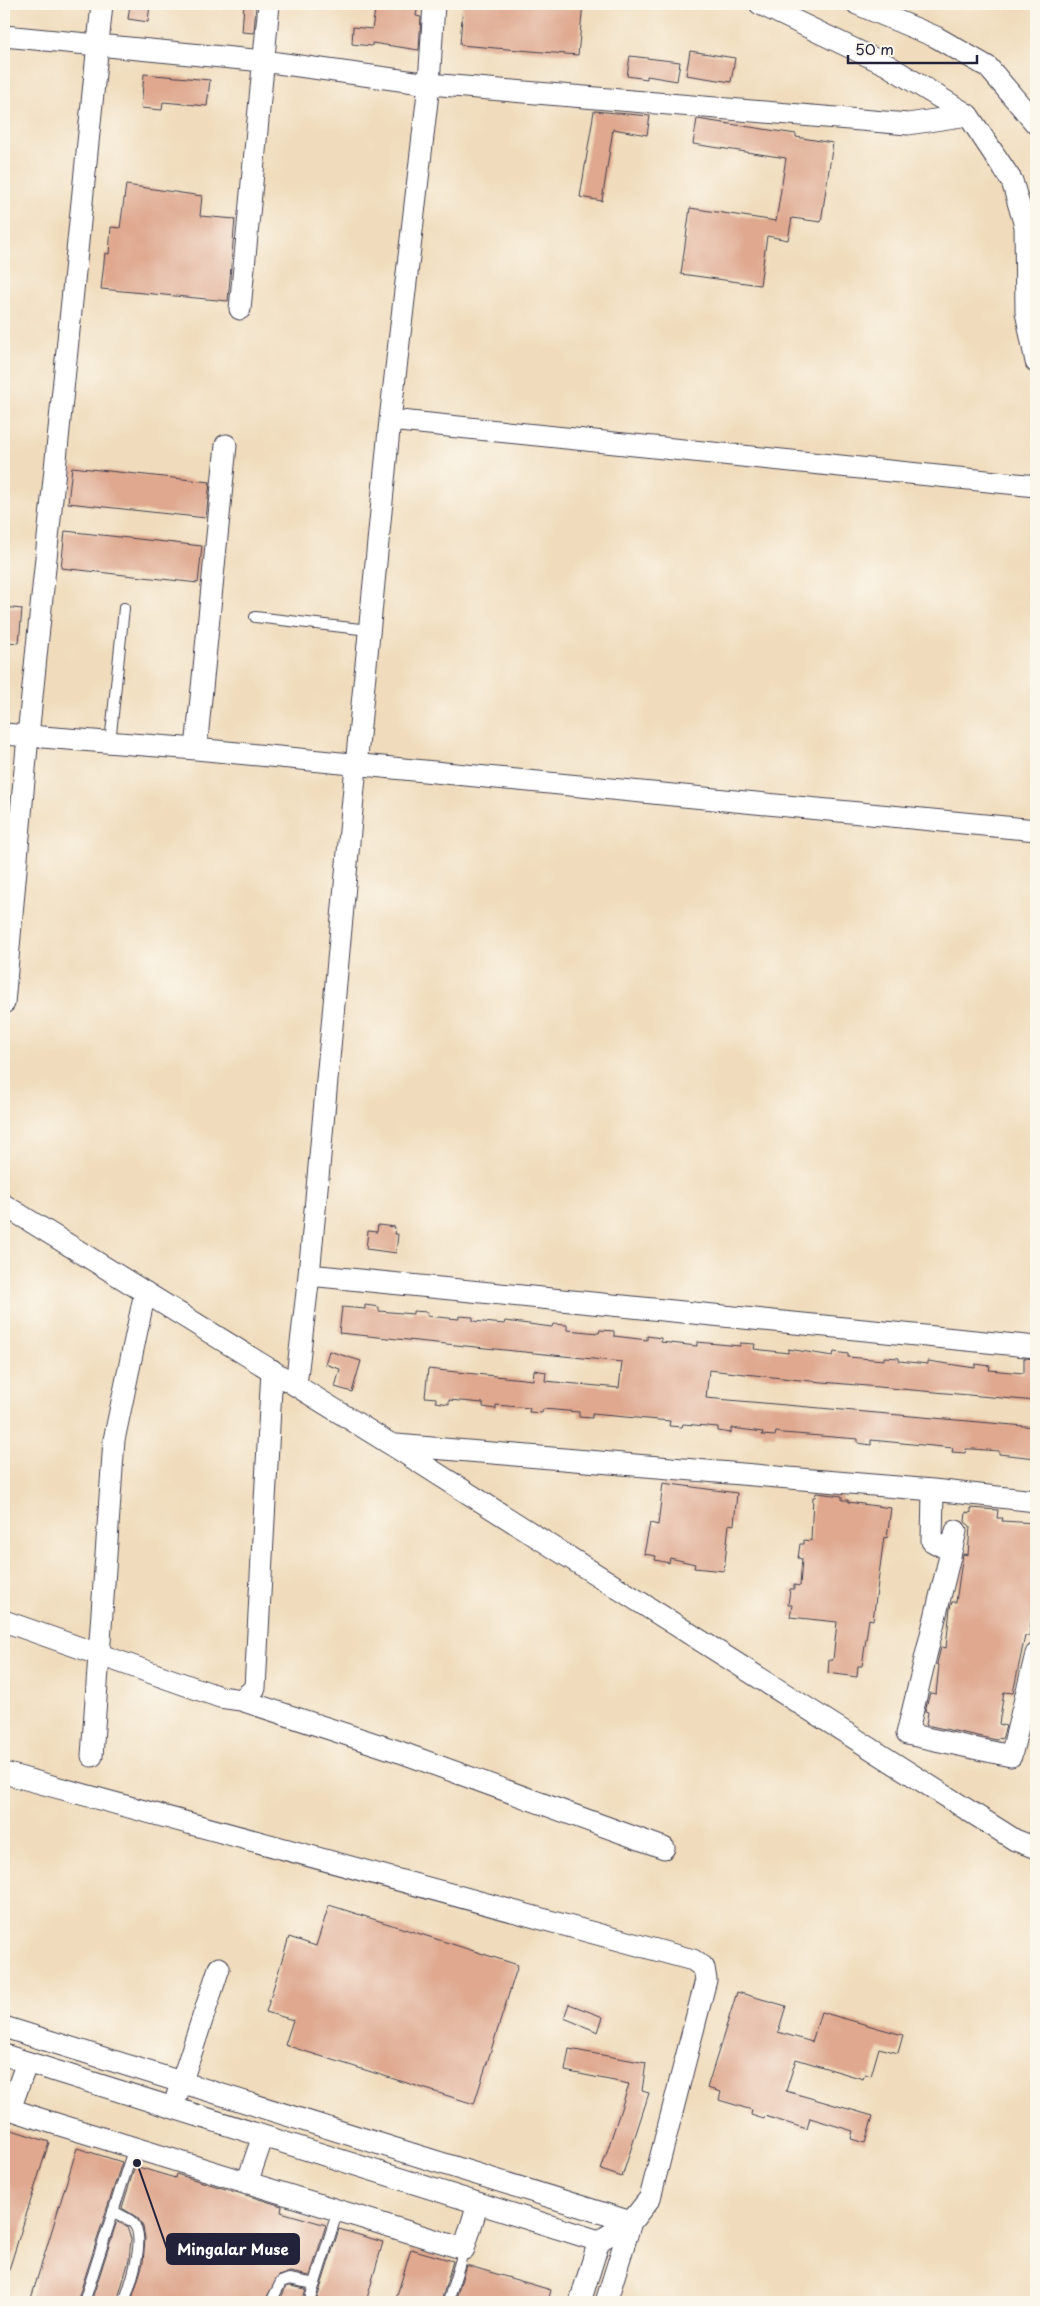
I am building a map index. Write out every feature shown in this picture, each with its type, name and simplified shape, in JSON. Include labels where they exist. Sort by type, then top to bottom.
[{"type":"street","points":[[4,1003],[28,736],[102,4]]},
{"type":"street","points":[[240,309],[269,4]]},
{"type":"street","points":[[296,1385],[309,1275],[369,630],[390,420],[428,84],[434,4]]},
{"type":"street","points":[[760,4],[887,65],[968,115],[1012,181],[1025,226],[1026,312],[1036,362]]},
{"type":"street","points":[[857,4],[936,37],[988,67],[1036,124]]},
{"type":"street","points":[[4,36],[263,61],[428,84],[908,124],[968,115]]},
{"type":"street","points":[[390,420],[1036,486]]},
{"type":"street","points":[[196,749],[226,446]]},
{"type":"street","points":[[4,734],[196,749],[356,766],[1036,830]]},
{"type":"street","points":[[4,1205],[392,1445],[1015,1840],[1036,1848]]},
{"type":"street","points":[[309,1275],[1036,1347]]},
{"type":"street","points":[[92,1756],[114,1440],[146,1292]]},
{"type":"street","points":[[241,1700],[255,1688],[272,1370]]},
{"type":"street","points":[[392,1445],[934,1490],[1036,1501]]},
{"type":"street","points":[[934,1490],[932,1541],[953,1541],[907,1734],[1011,1756],[1036,1654]]},
{"type":"street","points":[[4,1621],[220,1697],[241,1700],[400,1752],[664,1848]]},
{"type":"street","points":[[4,1773],[693,1960],[704,1968],[706,1980],[650,2198],[631,2222],[600,2241],[580,2302]]},
{"type":"street","points":[[174,2108],[219,1968]]},
{"type":"street","points":[[4,2027],[631,2222]]},
{"type":"street","points":[[4,2055],[600,2241]]},
{"type":"street","points":[[26,2062],[7,2117],[134,2147],[464,2249],[478,2203]]},
{"type":"street","points":[[247,2183],[263,2136]]},
{"type":"street","points":[[606,2302],[631,2222]]},
{"type":"lane","points":[[110,743],[124,608]]},
{"type":"lane","points":[[255,617],[369,630]]},
{"type":"lane","points":[[84,2302],[134,2147]]},
{"type":"lane","points":[[309,2302],[338,2210]]},
{"type":"lane","points":[[113,2211],[134,2223],[139,2235],[132,2280],[124,2302]]},
{"type":"lane","points":[[448,2302],[464,2249]]},
{"type":"lane","points":[[270,2302],[281,2282],[288,2279],[314,2284]]},
{"type":"building","points":[[130,4],[150,4],[148,22],[128,19]]},
{"type":"building","points":[[244,4],[256,5],[254,33],[242,32]]},
{"type":"building","points":[[376,4],[418,4],[416,16],[421,17],[419,50],[372,43],[372,46],[352,44],[353,27],[372,29]]},
{"type":"building","points":[[463,4],[583,4],[578,55],[460,45]]},
{"type":"building","points":[[690,51],[735,58],[731,82],[686,75]]},
{"type":"building","points":[[630,56],[680,62],[677,81],[647,76],[647,79],[627,76]]},
{"type":"building","points":[[144,74],[210,80],[207,106],[163,102],[162,110],[141,108]]},
{"type":"building","points":[[594,111],[650,116],[647,135],[613,129],[602,201],[580,197]]},
{"type":"building","points":[[697,119],[796,134],[796,137],[833,143],[821,222],[792,218],[788,240],[767,236],[760,285],[681,274],[690,208],[776,221],[786,158],[693,144]]},
{"type":"building","points":[[126,185],[202,196],[200,216],[235,219],[228,301],[101,289],[105,253],[109,254],[111,227],[120,228]]},
{"type":"building","points":[[72,467],[210,482],[206,518],[68,503]]},
{"type":"building","points":[[65,531],[202,546],[198,583],[61,568]]},
{"type":"building","points":[[4,607],[22,609],[19,643],[4,642]]},
{"type":"building","points":[[378,1225],[395,1227],[394,1234],[398,1234],[396,1253],[366,1249],[368,1231],[377,1232]]},
{"type":"building","points":[[365,1305],[379,1307],[379,1311],[413,1314],[413,1311],[428,1312],[427,1316],[459,1319],[459,1316],[473,1317],[473,1321],[504,1324],[505,1321],[552,1327],[553,1324],[567,1325],[567,1330],[599,1333],[600,1330],[614,1331],[614,1336],[647,1340],[647,1336],[661,1338],[661,1342],[697,1346],[697,1342],[740,1346],[740,1343],[755,1344],[754,1349],[788,1353],[788,1349],[833,1356],[834,1352],[848,1354],[848,1357],[884,1360],[884,1357],[899,1358],[899,1361],[928,1364],[928,1361],[975,1368],[975,1364],[990,1366],[989,1370],[1024,1373],[1024,1358],[1036,1359],[1036,1401],[709,1370],[706,1398],[1036,1427],[1036,1458],[999,1454],[999,1451],[966,1449],[965,1453],[952,1452],[953,1448],[871,1440],[871,1445],[858,1443],[858,1439],[776,1432],[775,1436],[762,1435],[763,1432],[731,1428],[731,1433],[718,1431],[718,1427],[683,1424],[682,1427],[669,1426],[670,1421],[592,1414],[592,1418],[579,1417],[579,1412],[543,1409],[542,1413],[529,1412],[530,1408],[496,1405],[496,1409],[483,1407],[483,1403],[449,1400],[449,1404],[436,1402],[436,1398],[425,1397],[428,1369],[533,1380],[534,1370],[546,1372],[545,1381],[619,1388],[622,1362],[339,1333],[342,1307],[365,1309]]},
{"type":"building","points":[[329,1351],[361,1361],[352,1392],[335,1387],[340,1369],[325,1364]]},
{"type":"building","points":[[663,1483],[737,1493],[734,1525],[729,1524],[724,1571],[694,1568],[695,1564],[670,1558],[669,1563],[655,1560],[656,1556],[644,1554],[650,1523],[658,1525]]},
{"type":"building","points":[[816,1493],[842,1496],[842,1500],[848,1500],[848,1502],[891,1508],[887,1538],[884,1537],[873,1620],[869,1619],[862,1666],[858,1666],[857,1677],[828,1673],[829,1660],[833,1660],[837,1622],[790,1617],[792,1605],[788,1605],[790,1589],[794,1589],[794,1585],[800,1586],[802,1559],[798,1558],[800,1544],[804,1544],[804,1540],[811,1541],[813,1497],[815,1497]]},
{"type":"building","points":[[971,1508],[998,1510],[997,1518],[1003,1518],[1002,1521],[1036,1523],[1036,1558],[1033,1582],[1036,1582],[1036,1602],[1034,1602],[1029,1636],[1025,1636],[1013,1693],[1004,1692],[999,1724],[1006,1726],[1002,1739],[998,1738],[997,1740],[926,1725],[928,1712],[925,1711],[930,1693],[936,1694],[939,1665],[937,1664],[941,1647],[946,1648],[950,1608],[952,1602],[956,1602],[963,1554],[968,1555],[970,1526],[965,1522],[966,1512],[971,1513]]},
{"type":"building","points":[[329,1905],[518,1965],[474,2104],[285,2045],[293,2020],[266,2012],[289,1937],[316,1946]]},
{"type":"building","points":[[737,1992],[786,2006],[778,2032],[812,2042],[821,2012],[903,2035],[898,2053],[879,2048],[871,2076],[865,2074],[863,2079],[796,2059],[786,2091],[873,2116],[865,2143],[851,2139],[853,2131],[810,2118],[807,2129],[765,2116],[764,2119],[751,2115],[752,2110],[719,2100],[721,2092],[707,2088]]},
{"type":"building","points":[[569,2004],[603,2017],[598,2032],[564,2018]]},
{"type":"building","points":[[569,2049],[646,2063],[642,2091],[649,2093],[622,2177],[601,2170],[629,2084],[565,2071]]},
{"type":"building","points":[[9,2129],[49,2142],[7,2276],[4,2275],[4,2131]]},
{"type":"building","points":[[77,2148],[122,2162],[77,2302],[30,2302]]},
{"type":"building","points":[[135,2166],[175,2178],[176,2174],[282,2206],[281,2212],[326,2225],[310,2276],[290,2272],[279,2276],[264,2302],[131,2302],[143,2263],[145,2238],[143,2227],[138,2218],[122,2208]]},
{"type":"building","points":[[117,2221],[127,2227],[131,2239],[129,2260],[117,2302],[91,2302]]},
{"type":"building","points":[[339,2229],[383,2242],[366,2302],[316,2302]]},
{"type":"building","points":[[411,2249],[453,2261],[441,2302],[395,2302]]},
{"type":"building","points":[[466,2265],[551,2290],[548,2302],[455,2302]]},
{"type":"building","points":[[286,2287],[306,2289],[302,2302],[279,2302]]},
{"type":"place","name":"Mingalar Muse","points":[[137,2163]]}]
